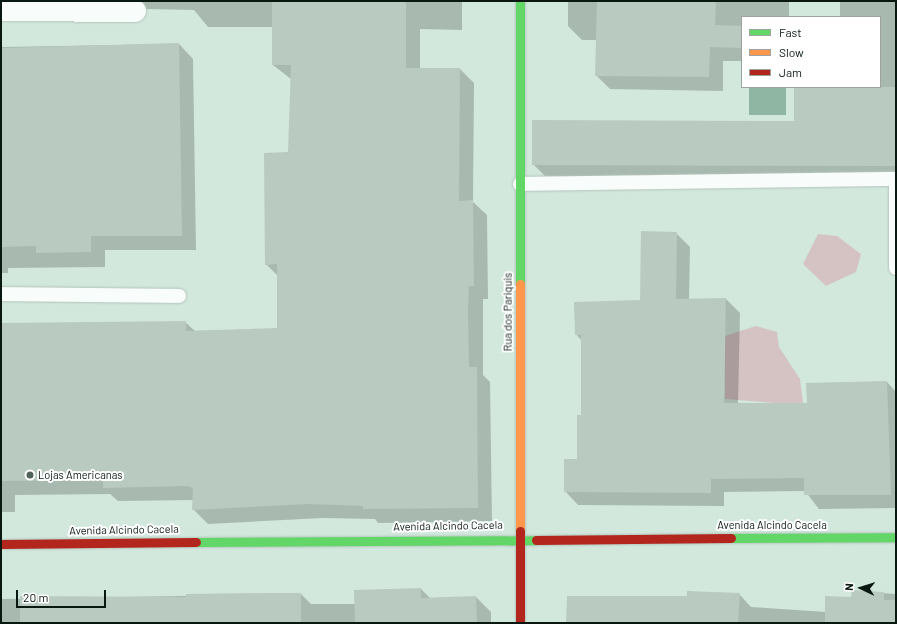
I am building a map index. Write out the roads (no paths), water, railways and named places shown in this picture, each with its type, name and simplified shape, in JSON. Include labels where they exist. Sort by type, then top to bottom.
[{"type":"main road","name":"Rua dos Pariquis","points":[[520,1],[520,623]]},
{"type":"main road","name":"Avenida Alcindo Cacela","points":[[1,544],[519,538],[896,537]]},
{"type":"street","points":[[1,10],[135,11]]},
{"type":"lane","points":[[520,184],[896,179],[896,268]]},
{"type":"lane","points":[[1,294],[179,296]]},
{"type":"place","name":"Lojas Americanas","points":[[30,475]]}]
